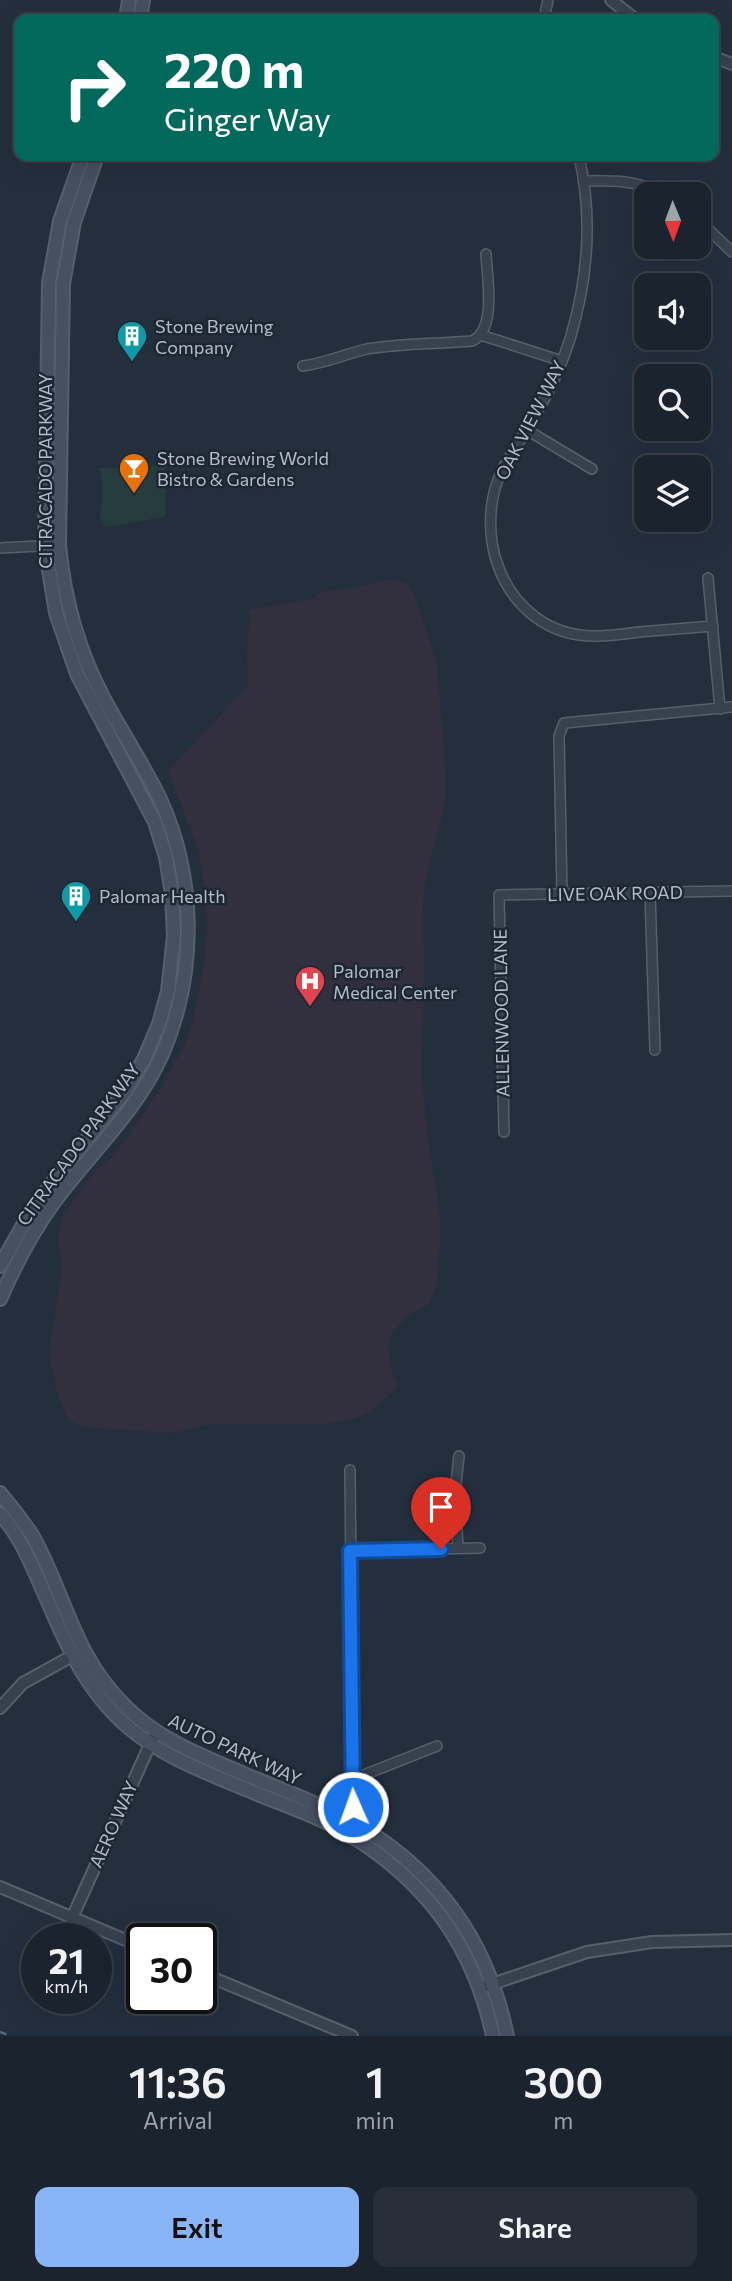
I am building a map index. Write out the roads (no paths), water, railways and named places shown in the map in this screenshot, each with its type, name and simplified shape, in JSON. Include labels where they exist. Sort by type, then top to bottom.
[{"type":"main road","name":"CITRACADO PARKWAY","points":[[0,1266],[30,1213],[124,1093],[138,1071],[159,1024],[172,965],[172,894],[166,858],[155,822],[77,674],[56,613],[45,546],[49,279],[60,221],[81,161]]},
{"type":"main road","name":"CITRACADO PARKWAY","points":[[0,1299],[28,1244],[54,1202],[145,1087],[173,1023],[187,958],[185,887],[172,830],[160,799],[88,665],[71,613],[59,545],[63,284],[74,222],[95,161]]},
{"type":"main road","name":"AUTO PARK WAY","points":[[0,1493],[33,1537],[83,1650],[101,1680],[126,1708],[183,1747],[347,1819],[404,1858],[442,1895],[472,1937],[485,1962],[508,2036]]},
{"type":"main road","name":"AUTO PARK WAY","points":[[0,1514],[31,1562],[72,1656],[87,1682],[104,1703],[126,1726],[149,1744],[194,1767],[348,1834],[411,1881],[440,1914],[466,1955],[480,1989],[493,2036]]},
{"type":"street","points":[[615,1],[629,14]]},
{"type":"street","name":"OAK VIEW WAY","points":[[580,161],[585,181],[588,248],[580,299],[562,361],[535,417],[500,473],[493,494],[490,520],[495,558],[503,582],[518,602],[536,619],[574,634],[595,636],[713,626]]},
{"type":"street","points":[[585,181],[623,180],[634,183]]},
{"type":"street","points":[[711,231],[732,251]]},
{"type":"street","points":[[303,366],[326,363],[353,352],[370,349],[472,341],[481,335],[488,322],[486,254]]},
{"type":"street","points":[[481,335],[562,361]]},
{"type":"street","points":[[527,430],[592,469]]},
{"type":"street","points":[[0,548],[59,545]]},
{"type":"street","points":[[708,578],[720,709]]},
{"type":"street","points":[[562,894],[559,736],[564,723],[732,707]]},
{"type":"street","name":"LIVE OAK ROAD","points":[[499,895],[732,891]]},
{"type":"street","points":[[650,893],[654,1050]]},
{"type":"street","name":"ALLENWOOD LANE","points":[[499,895],[503,1132]]},
{"type":"street","points":[[458,1548],[455,1493],[459,1457]]},
{"type":"street","points":[[347,1819],[353,1807],[350,1470]]},
{"type":"street","points":[[350,1551],[480,1548]]},
{"type":"street","points":[[0,1708],[23,1683],[72,1656]]},
{"type":"street","name":"AERO WAY","points":[[72,1918],[156,1731]]},
{"type":"street","points":[[351,1780],[437,1746]]},
{"type":"street","points":[[0,1887],[126,1940]]},
{"type":"street","points":[[480,1989],[587,1952],[652,1942],[732,1940]]},
{"type":"street","points":[[217,1980],[352,2036]]},
{"type":"railway","points":[[0,2032],[11,2036]]},
{"type":"place","name":"Stone Brewing Company","points":[[132,363]]},
{"type":"place","name":"Stone Brewing World Bistro & Gardens","points":[[134,495]]},
{"type":"place","name":"Palomar Health","points":[[76,923]]},
{"type":"place","name":"Palomar Medical Center","points":[[310,1008]]}]
